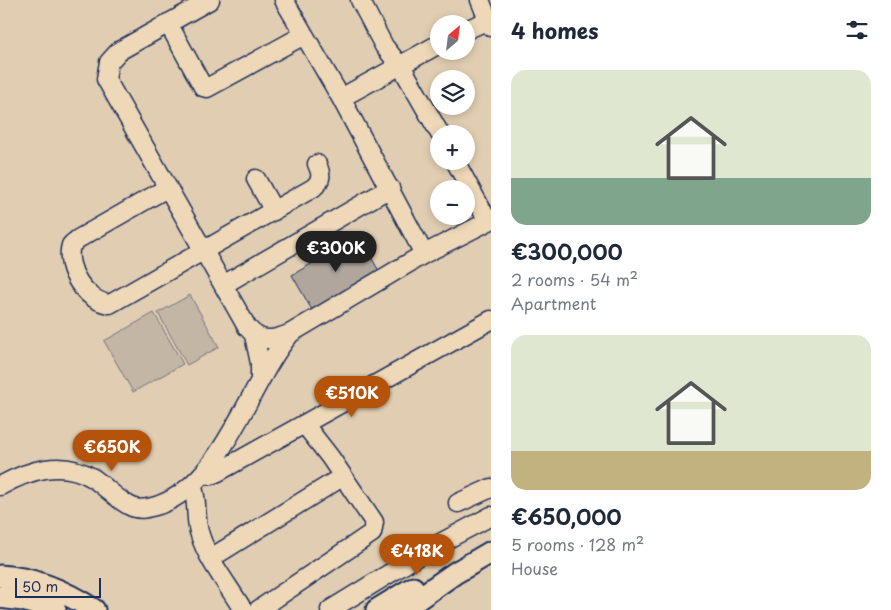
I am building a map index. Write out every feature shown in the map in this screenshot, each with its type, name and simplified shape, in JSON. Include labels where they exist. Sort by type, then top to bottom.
[{"type":"main road","points":[[402,610],[455,573],[491,552]]},
{"type":"main road","points":[[377,610],[423,582],[455,573]]},
{"type":"main road","points":[[0,576],[23,578],[46,584],[94,610]]},
{"type":"main road","points":[[0,597],[23,600],[55,610]]},
{"type":"street","points":[[210,0],[116,54],[109,62],[106,74],[108,84],[247,327],[254,335],[260,363],[260,381]]},
{"type":"street","points":[[284,0],[341,98],[424,254]]},
{"type":"street","points":[[360,0],[384,46],[411,83],[435,125]]},
{"type":"street","points":[[475,27],[490,22],[480,0]]},
{"type":"street","points":[[168,24],[203,87],[207,88],[304,35]]},
{"type":"street","points":[[341,98],[430,49]]},
{"type":"street","points":[[167,188],[78,238],[70,248],[73,270],[91,298],[110,304],[274,211],[318,184],[321,173],[317,164]]},
{"type":"street","points":[[254,335],[268,340],[291,333],[424,254],[490,220],[460,170]]},
{"type":"street","points":[[256,179],[274,211]]},
{"type":"street","points":[[223,285],[390,188]]},
{"type":"street","points":[[0,486],[36,470],[66,469],[92,478],[131,507],[145,509],[170,500],[198,480],[218,472],[305,425],[491,320]]},
{"type":"street","points":[[242,610],[199,533],[196,496],[198,480],[223,443],[275,354],[291,333]]},
{"type":"street","points":[[258,610],[372,533],[374,522],[342,478],[330,457],[305,425]]},
{"type":"street","points":[[212,558],[342,478]]},
{"type":"street","points":[[458,503],[491,488]]},
{"type":"street","points":[[330,610],[431,548],[491,516]]},
{"type":"shaded area","points":[[190,295],[219,347],[187,365],[158,313]]},
{"type":"shaded area","points":[[154,313],[183,364],[133,392],[104,341]]},
{"type":"building","points":[[359,236],[379,271],[312,310],[292,275]]}]
